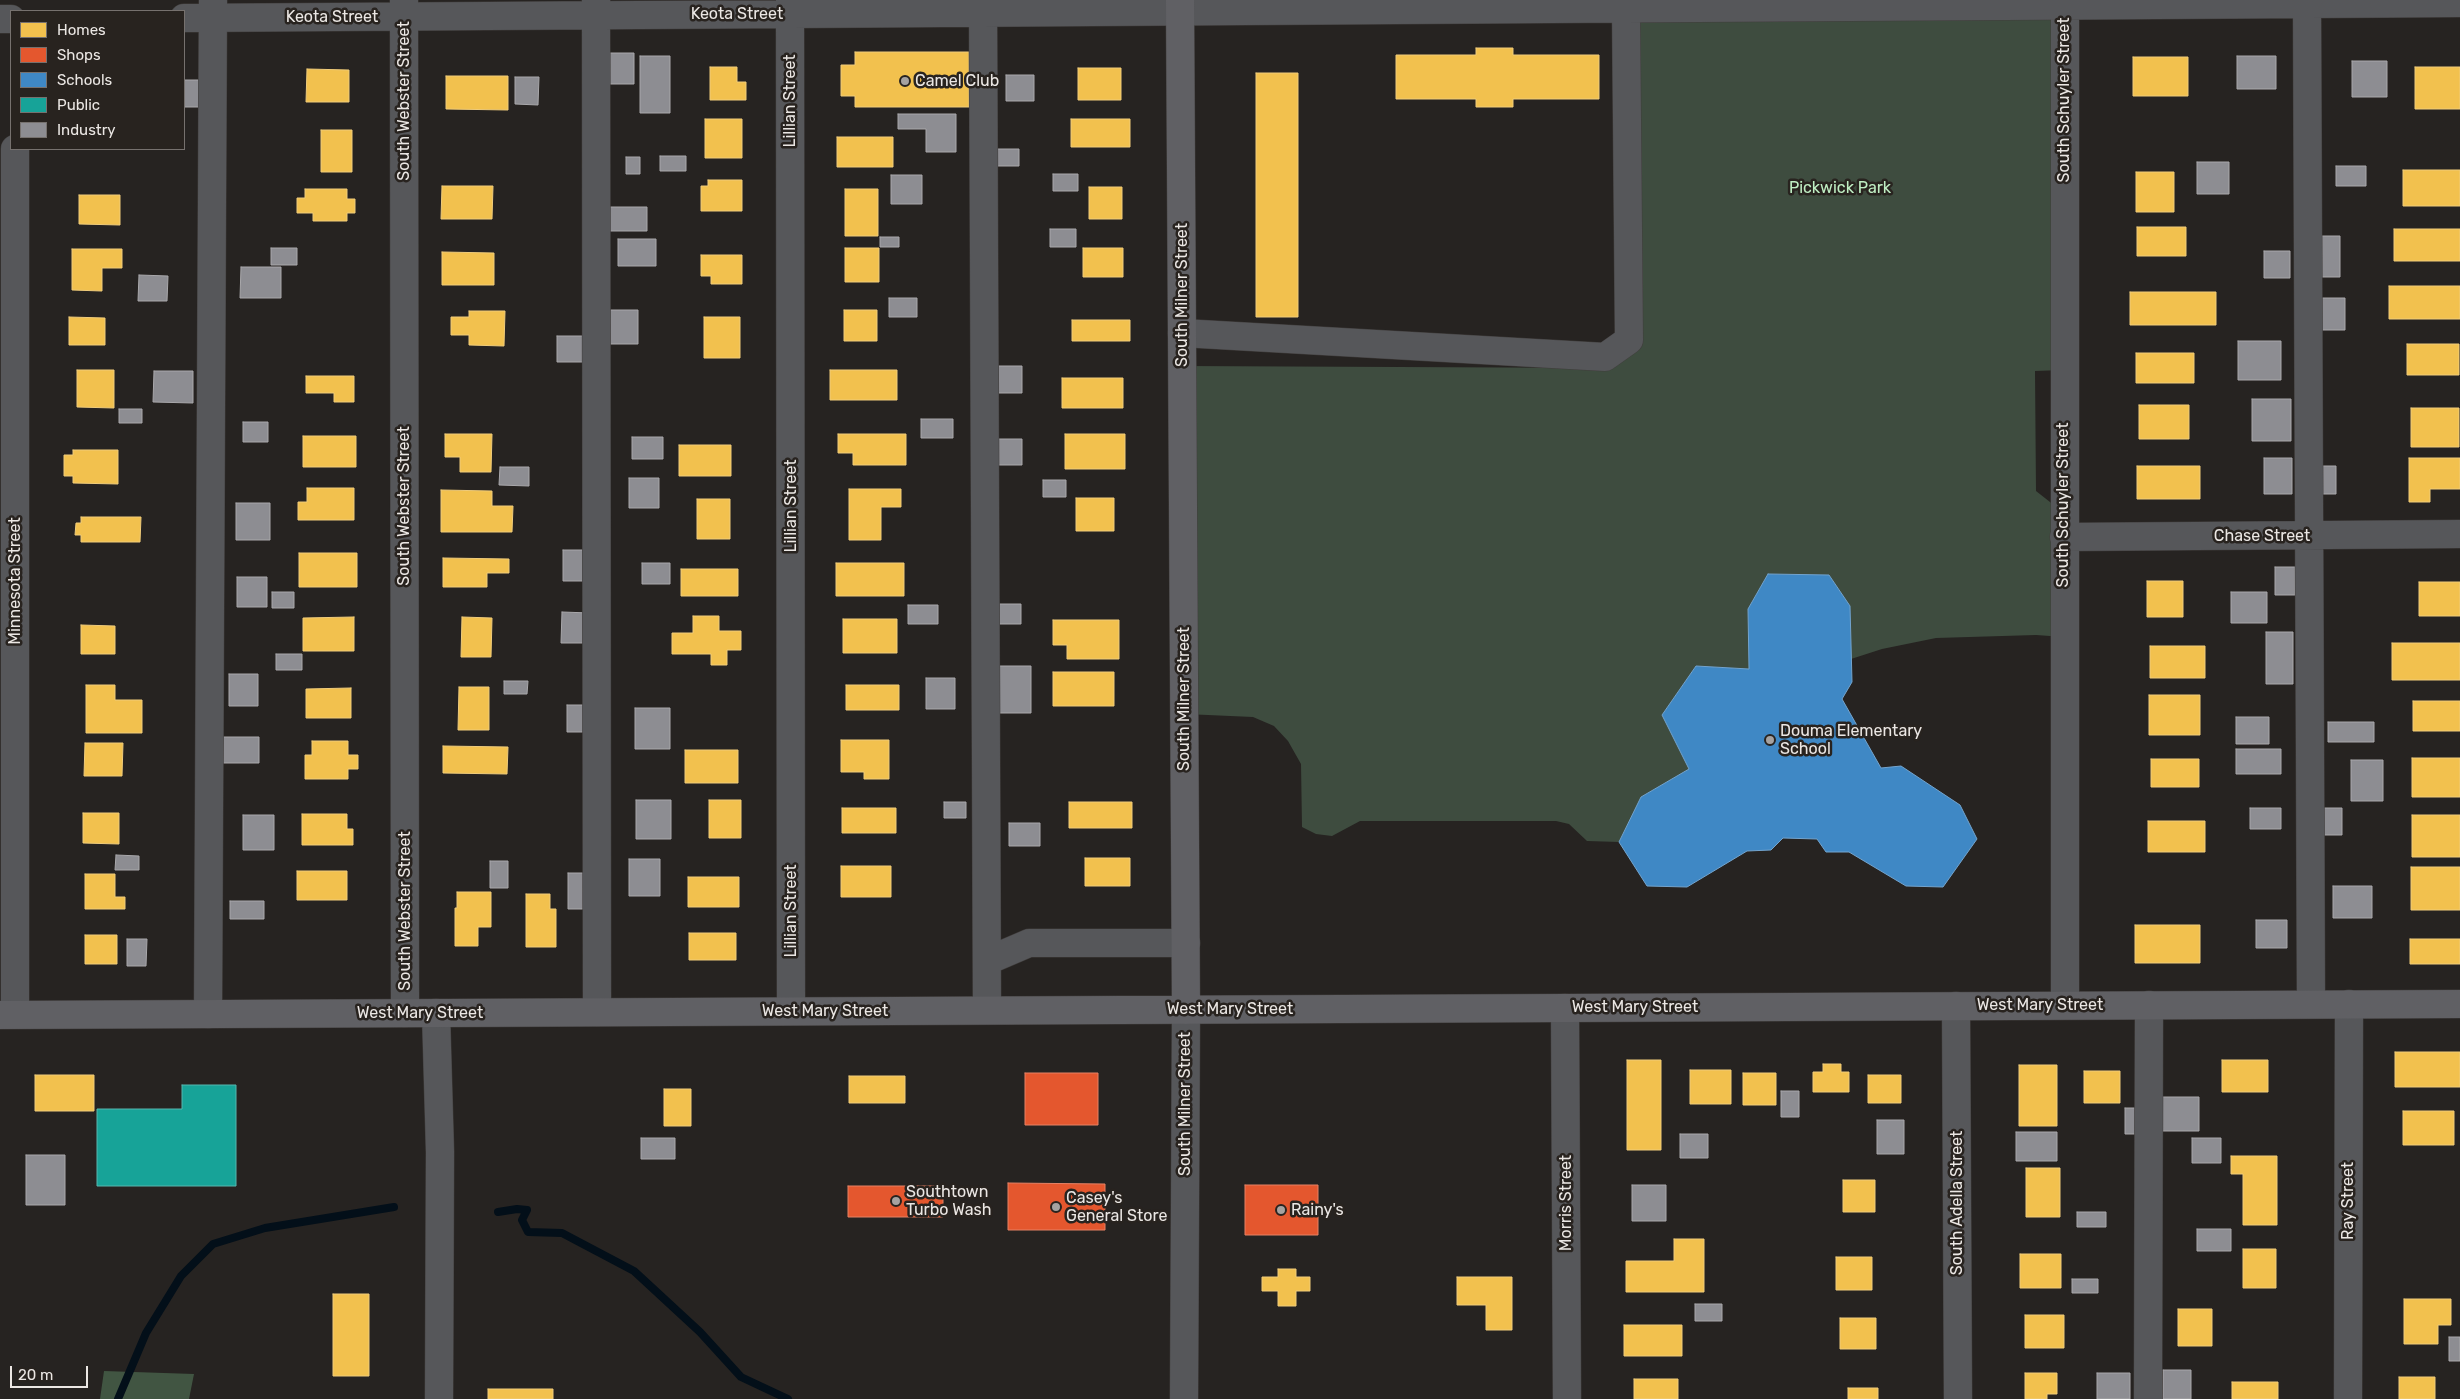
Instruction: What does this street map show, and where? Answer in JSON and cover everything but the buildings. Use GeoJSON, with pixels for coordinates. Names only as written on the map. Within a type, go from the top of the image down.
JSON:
{"type":"FeatureCollection","features":[{"type":"Feature","properties":{"kind":"main road","name":"South Milner Street"},"geometry":{"type":"LineString","coordinates":[[1180,6],[1186,1010]]}},
{"type":"Feature","properties":{"kind":"main road","name":"West Mary Street"},"geometry":{"type":"LineString","coordinates":[[8,1014],[2460,1004]]}},
{"type":"Feature","properties":{"kind":"street","name":"Keota Street"},"geometry":{"type":"LineString","coordinates":[[185,18],[213,9],[983,6],[1626,8],[1864,4],[2064,6],[2460,3]]}},
{"type":"Feature","properties":{"kind":"street"},"geometry":{"type":"LineString","coordinates":[[2306,4],[2311,1004]]}},
{"type":"Feature","properties":{"kind":"street"},"geometry":{"type":"LineString","coordinates":[[983,6],[987,1010]]}},
{"type":"Feature","properties":{"kind":"street","name":"South Schuyler Street"},"geometry":{"type":"LineString","coordinates":[[2064,6],[2065,1005]]}},
{"type":"Feature","properties":{"kind":"street","name":"Lillian Street"},"geometry":{"type":"LineString","coordinates":[[790,7],[791,1011]]}},
{"type":"Feature","properties":{"kind":"street","name":"South Webster Street"},"geometry":{"type":"LineString","coordinates":[[404,8],[405,1013]]}},
{"type":"Feature","properties":{"kind":"street"},"geometry":{"type":"LineString","coordinates":[[596,8],[597,1012]]}},
{"type":"Feature","properties":{"kind":"street"},"geometry":{"type":"LineString","coordinates":[[1182,333],[1605,357],[1613,352],[1629,340],[1626,8]]}},
{"type":"Feature","properties":{"kind":"street"},"geometry":{"type":"LineString","coordinates":[[208,1014],[213,9]]}},
{"type":"Feature","properties":{"kind":"street","name":"Minnesota Street"},"geometry":{"type":"LineString","coordinates":[[8,1014],[15,150]]}},
{"type":"Feature","properties":{"kind":"street","name":"Chase Street"},"geometry":{"type":"LineString","coordinates":[[2064,537],[2460,534]]}},
{"type":"Feature","properties":{"kind":"street"},"geometry":{"type":"LineString","coordinates":[[987,961],[1029,943],[1186,942]]}},
{"type":"Feature","properties":{"kind":"street","name":"Ray Street"},"geometry":{"type":"LineString","coordinates":[[2348,1399],[2349,1004]]}},
{"type":"Feature","properties":{"kind":"street"},"geometry":{"type":"LineString","coordinates":[[2148,1399],[2149,1005]]}},
{"type":"Feature","properties":{"kind":"street","name":"South Adella Street"},"geometry":{"type":"LineString","coordinates":[[1956,1006],[1958,1399]]}},
{"type":"Feature","properties":{"kind":"street","name":"Morris Street"},"geometry":{"type":"LineString","coordinates":[[1565,1008],[1567,1399]]}},
{"type":"Feature","properties":{"kind":"street","name":"South Milner Street"},"geometry":{"type":"LineString","coordinates":[[1184,1399],[1186,1010]]}},
{"type":"Feature","properties":{"kind":"street"},"geometry":{"type":"LineString","coordinates":[[436,1013],[440,1152],[438,1399]]}},
{"type":"Feature","properties":{"kind":"green space","name":"Pickwick Park"},"geometry":{"type":"Polygon","coordinates":[[[2065,6],[2063,370],[2035,371],[2036,491],[2064,513],[2064,637],[2036,635],[1936,638],[1882,649],[1851,659],[1850,606],[1829,575],[1768,574],[1748,609],[1749,669],[1696,666],[1662,715],[1689,769],[1641,797],[1619,842],[1587,841],[1569,824],[1556,821],[1360,821],[1332,836],[1316,834],[1302,827],[1301,764],[1288,741],[1274,726],[1253,717],[1185,714],[1182,366],[1615,368],[1616,8],[2065,6]]]}},
{"type":"Feature","properties":{"kind":"green space"},"geometry":{"type":"Polygon","coordinates":[[[104,1371],[194,1374],[189,1399],[100,1399],[104,1371]]]}},
{"type":"Feature","properties":{"kind":"waterway"},"geometry":{"type":"LineString","coordinates":[[118,1399],[146,1333],[181,1276],[213,1244],[265,1228],[394,1207]]}},
{"type":"Feature","properties":{"kind":"waterway"},"geometry":{"type":"LineString","coordinates":[[498,1212],[517,1209],[527,1210],[522,1220],[528,1232],[562,1233],[634,1271],[700,1332],[741,1377],[788,1399]]}},
{"type":"Feature","properties":{"kind":"place","name":"Camel Club"},"geometry":{"type":"Point","coordinates":[905,81]}},
{"type":"Feature","properties":{"kind":"place","name":"Douma Elementary School"},"geometry":{"type":"Point","coordinates":[1770,740]}},
{"type":"Feature","properties":{"kind":"place","name":"Southtown Turbo Wash"},"geometry":{"type":"Point","coordinates":[896,1201]}},
{"type":"Feature","properties":{"kind":"place","name":"Casey's General Store"},"geometry":{"type":"Point","coordinates":[1056,1207]}},
{"type":"Feature","properties":{"kind":"place","name":"Rainy's"},"geometry":{"type":"Point","coordinates":[1281,1210]}}]}
